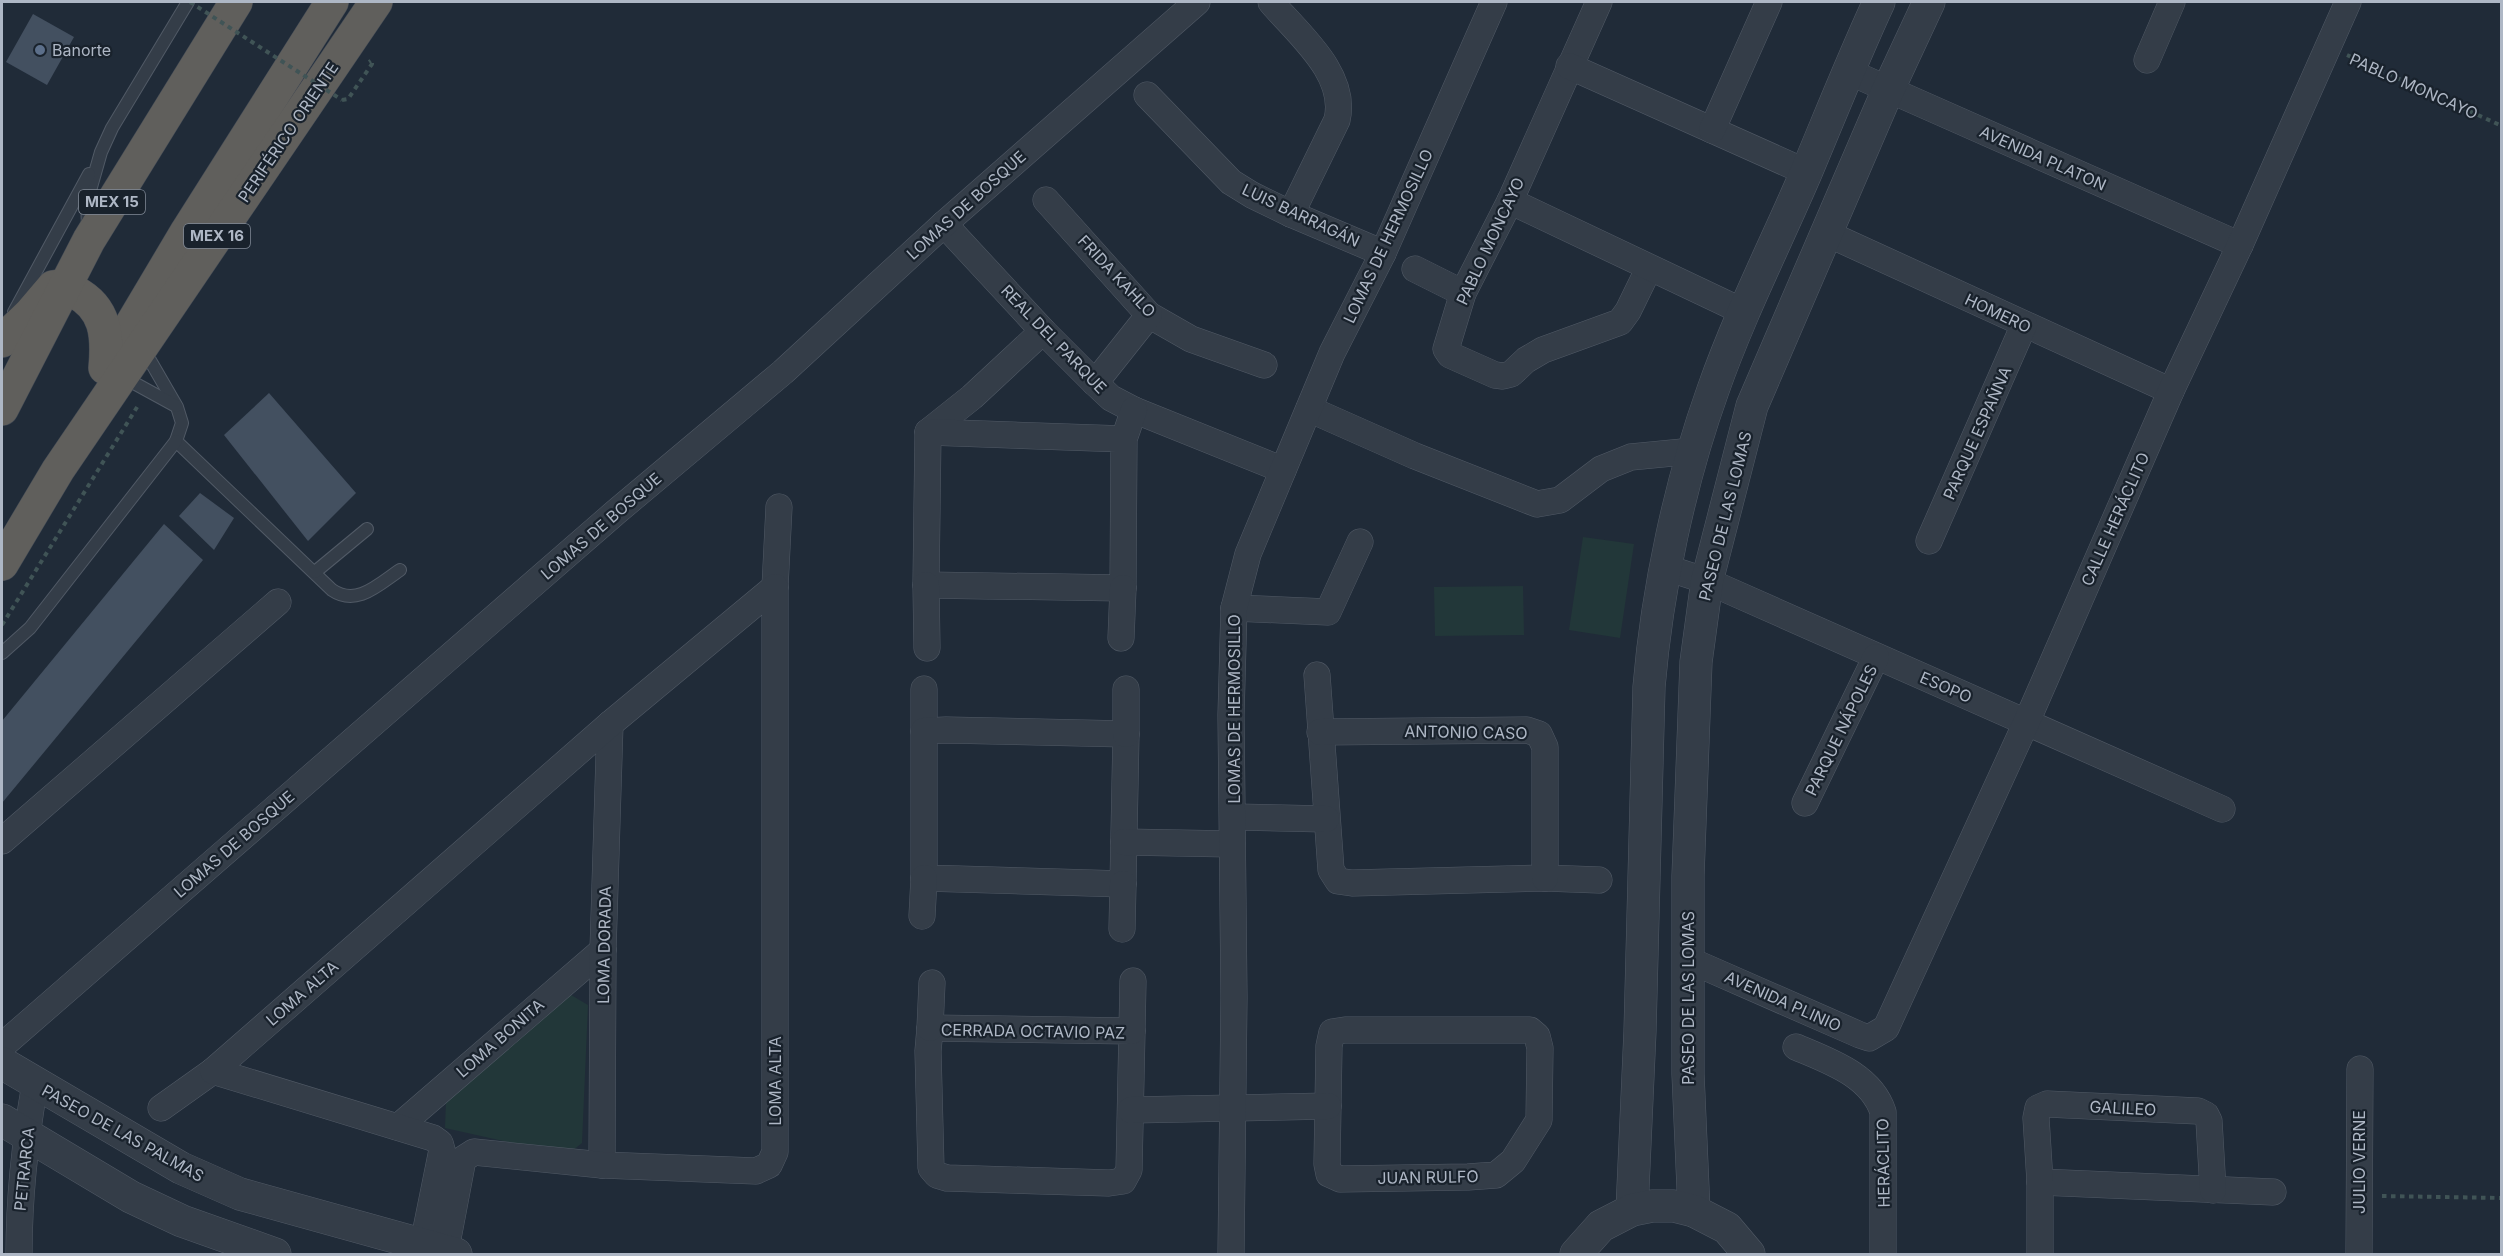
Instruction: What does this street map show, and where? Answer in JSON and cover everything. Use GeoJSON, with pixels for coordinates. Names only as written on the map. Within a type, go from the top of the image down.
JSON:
{"type":"FeatureCollection","features":[{"type":"Feature","properties":{"kind":"highway","name":"MEX 15"},"geometry":{"type":"LineString","coordinates":[[2,409],[63,285],[88,240],[236,2]]}},
{"type":"Feature","properties":{"kind":"highway"},"geometry":{"type":"LineString","coordinates":[[125,378],[193,220],[332,2]]}},
{"type":"Feature","properties":{"kind":"highway","name":"PERIFÉRICO ORIENTE"},"geometry":{"type":"LineString","coordinates":[[2,564],[58,470],[125,378],[141,346],[376,2]]}},
{"type":"Feature","properties":{"kind":"highway"},"geometry":{"type":"LineString","coordinates":[[2,339],[30,314],[53,287],[63,285],[89,299],[101,318],[107,345],[125,378]]}},
{"type":"Feature","properties":{"kind":"street","name":"LOMAS DE BOSQUE"},"geometry":{"type":"LineString","coordinates":[[2,1046],[616,512],[783,372],[944,224],[1197,2]]}},
{"type":"Feature","properties":{"kind":"street"},"geometry":{"type":"LineString","coordinates":[[1271,2],[1317,55],[1332,77],[1340,106],[1336,120],[1291,214]]}},
{"type":"Feature","properties":{"kind":"street","name":"PABLO MONCAYO"},"geometry":{"type":"LineString","coordinates":[[1599,2],[1510,201],[1463,293],[1446,349],[1450,355],[1495,375],[1511,374],[1526,360],[1543,350],[1620,322],[1628,311],[1649,268]]}},
{"type":"Feature","properties":{"kind":"street"},"geometry":{"type":"LineString","coordinates":[[1712,130],[1769,2]]}},
{"type":"Feature","properties":{"kind":"street"},"geometry":{"type":"LineString","coordinates":[[1632,1210],[1649,687],[1653,640],[1667,568],[1693,451],[1713,389],[1847,71],[1879,2]]}},
{"type":"Feature","properties":{"kind":"street","name":"PASEO DE LAS LOMAS"},"geometry":{"type":"LineString","coordinates":[[1694,1211],[1688,1074],[1688,918],[1696,662],[1707,581],[1752,406],[1888,90],[1929,2]]}},
{"type":"Feature","properties":{"kind":"street"},"geometry":{"type":"LineString","coordinates":[[2146,60],[2172,2]]}},
{"type":"Feature","properties":{"kind":"street","name":"CALLE HERÁCLITO"},"geometry":{"type":"LineString","coordinates":[[1878,1034],[1886,1028],[2027,721],[2171,391],[2240,244],[2348,2]]}},
{"type":"Feature","properties":{"kind":"street","name":"LOMAS DE HERMOSILLO"},"geometry":{"type":"LineString","coordinates":[[1231,1254],[1233,817],[1231,715],[1234,608],[1248,554],[1283,470],[1332,353],[1383,253],[1485,7]]}},
{"type":"Feature","properties":{"kind":"street"},"geometry":{"type":"LineString","coordinates":[[1569,66],[1806,172]]}},
{"type":"Feature","properties":{"kind":"street","name":"AVENIDA PLATON"},"geometry":{"type":"LineString","coordinates":[[1847,71],[2240,244]]}},
{"type":"Feature","properties":{"kind":"street","name":"LUIS BARRAGÁN"},"geometry":{"type":"LineString","coordinates":[[1147,95],[1231,182],[1291,214],[1383,253]]}},
{"type":"Feature","properties":{"kind":"street","name":"FRIDA KAHLO"},"geometry":{"type":"LineString","coordinates":[[1046,200],[1149,315],[1191,339],[1264,365]]}},
{"type":"Feature","properties":{"kind":"street"},"geometry":{"type":"LineString","coordinates":[[1510,201],[1744,312]]}},
{"type":"Feature","properties":{"kind":"street","name":"REAL DEL PARQUE"},"geometry":{"type":"LineString","coordinates":[[944,224],[1043,331],[1111,398],[1134,410],[1283,470]]}},
{"type":"Feature","properties":{"kind":"street","name":"HOMERO"},"geometry":{"type":"LineString","coordinates":[[1826,233],[2171,391]]}},
{"type":"Feature","properties":{"kind":"street"},"geometry":{"type":"LineString","coordinates":[[1415,269],[1463,293]]}},
{"type":"Feature","properties":{"kind":"street"},"geometry":{"type":"LineString","coordinates":[[1095,383],[1149,315]]}},
{"type":"Feature","properties":{"kind":"street","name":"PARQUE ESPAÑNA"},"geometry":{"type":"LineString","coordinates":[[1929,542],[2024,325]]}},
{"type":"Feature","properties":{"kind":"street"},"geometry":{"type":"LineString","coordinates":[[928,432],[972,397],[1043,331]]}},
{"type":"Feature","properties":{"kind":"street"},"geometry":{"type":"LineString","coordinates":[[1309,409],[1415,456],[1536,504],[1560,500],[1601,469],[1630,457],[1693,451]]}},
{"type":"Feature","properties":{"kind":"street"},"geometry":{"type":"LineString","coordinates":[[1120,638],[1123,588],[1124,439],[1134,410]]}},
{"type":"Feature","properties":{"kind":"street"},"geometry":{"type":"LineString","coordinates":[[928,432],[1124,439]]}},
{"type":"Feature","properties":{"kind":"street"},"geometry":{"type":"LineString","coordinates":[[927,648],[928,432]]}},
{"type":"Feature","properties":{"kind":"street","name":"LOMA ALTA"},"geometry":{"type":"LineString","coordinates":[[438,1252],[463,1159],[467,1154],[474,1152],[602,1165],[756,1171],[769,1165],[775,1152],[775,587],[779,507]]}},
{"type":"Feature","properties":{"kind":"street"},"geometry":{"type":"LineString","coordinates":[[1234,608],[1328,612],[1360,542]]}},
{"type":"Feature","properties":{"kind":"street","name":"ESOPO"},"geometry":{"type":"LineString","coordinates":[[1667,568],[1707,581],[2223,809]]}},
{"type":"Feature","properties":{"kind":"street"},"geometry":{"type":"LineString","coordinates":[[926,585],[1123,588]]}},
{"type":"Feature","properties":{"kind":"street","name":"LOMA ALTA"},"geometry":{"type":"LineString","coordinates":[[161,1108],[213,1071],[610,724],[775,587]]}},
{"type":"Feature","properties":{"kind":"street"},"geometry":{"type":"LineString","coordinates":[[2,841],[278,602]]}},
{"type":"Feature","properties":{"kind":"street","name":"PARQUE NÁPOLES"},"geometry":{"type":"LineString","coordinates":[[1805,803],[1876,657]]}},
{"type":"Feature","properties":{"kind":"street"},"geometry":{"type":"LineString","coordinates":[[1317,675],[1331,870],[1338,881],[1352,883],[1545,878],[1599,880]]}},
{"type":"Feature","properties":{"kind":"street"},"geometry":{"type":"LineString","coordinates":[[922,916],[924,689]]}},
{"type":"Feature","properties":{"kind":"street"},"geometry":{"type":"LineString","coordinates":[[1122,929],[1126,689]]}},
{"type":"Feature","properties":{"kind":"street","name":"LOMA DORADA"},"geometry":{"type":"LineString","coordinates":[[602,1165],[603,950],[610,724]]}},
{"type":"Feature","properties":{"kind":"street","name":"ANTONIO CASO"},"geometry":{"type":"LineString","coordinates":[[1320,732],[1527,730],[1539,734],[1545,747],[1545,878]]}},
{"type":"Feature","properties":{"kind":"street"},"geometry":{"type":"LineString","coordinates":[[924,731],[1064,731],[1126,734]]}},
{"type":"Feature","properties":{"kind":"street"},"geometry":{"type":"LineString","coordinates":[[1233,817],[1326,819]]}},
{"type":"Feature","properties":{"kind":"street"},"geometry":{"type":"LineString","coordinates":[[1124,842],[1232,844]]}},
{"type":"Feature","properties":{"kind":"street"},"geometry":{"type":"LineString","coordinates":[[924,878],[1123,884]]}},
{"type":"Feature","properties":{"kind":"street"},"geometry":{"type":"LineString","coordinates":[[1642,919],[1688,918]]}},
{"type":"Feature","properties":{"kind":"street","name":"LOMA BONITA"},"geometry":{"type":"LineString","coordinates":[[398,1127],[603,950]]}},
{"type":"Feature","properties":{"kind":"street","name":"AVENIDA PLINIO"},"geometry":{"type":"LineString","coordinates":[[1689,960],[1860,1035],[1869,1038],[1878,1034]]}},
{"type":"Feature","properties":{"kind":"street"},"geometry":{"type":"LineString","coordinates":[[1132,1031],[1133,981]]}},
{"type":"Feature","properties":{"kind":"street","name":"CERRADA OCTAVIO PAZ"},"geometry":{"type":"LineString","coordinates":[[930,1029],[1132,1031],[1129,1170],[1123,1180],[1109,1183],[1028,1181],[947,1178],[937,1175],[931,1168],[928,1051],[932,983]]}},
{"type":"Feature","properties":{"kind":"street","name":"JUAN RULFO"},"geometry":{"type":"LineString","coordinates":[[1346,1030],[1530,1030],[1537,1036],[1539,1120],[1513,1161],[1496,1175],[1468,1178],[1340,1179],[1329,1174],[1327,1164],[1328,1106],[1329,1046],[1332,1032],[1346,1030]]}},
{"type":"Feature","properties":{"kind":"street","name":"HERÁCLITO"},"geometry":{"type":"LineString","coordinates":[[1796,1047],[1838,1065],[1867,1085],[1878,1097],[1883,1112],[1883,1254]]}},
{"type":"Feature","properties":{"kind":"street","name":"PASEO DE LAS PALMAS"},"geometry":{"type":"LineString","coordinates":[[2,1064],[181,1168],[240,1194],[438,1252]]}},
{"type":"Feature","properties":{"kind":"street","name":"JULIO VERNE"},"geometry":{"type":"LineString","coordinates":[[2359,1254],[2360,1069]]}},
{"type":"Feature","properties":{"kind":"street"},"geometry":{"type":"LineString","coordinates":[[213,1071],[433,1138],[440,1143],[442,1150],[438,1252]]}},
{"type":"Feature","properties":{"kind":"street","name":"PETRARCA"},"geometry":{"type":"LineString","coordinates":[[19,1254],[19,1207],[14,1128],[35,1084]]}},
{"type":"Feature","properties":{"kind":"street","name":"GALILEO"},"geometry":{"type":"LineString","coordinates":[[2040,1254],[2040,1182],[2036,1118],[2038,1108],[2047,1104],[2198,1112],[2206,1115],[2209,1121],[2214,1190]]}},
{"type":"Feature","properties":{"kind":"street"},"geometry":{"type":"LineString","coordinates":[[1131,1110],[1328,1106]]}},
{"type":"Feature","properties":{"kind":"street"},"geometry":{"type":"LineString","coordinates":[[14,1128],[132,1197],[192,1224],[275,1254]]}},
{"type":"Feature","properties":{"kind":"street"},"geometry":{"type":"LineString","coordinates":[[2040,1182],[2273,1192]]}},
{"type":"Feature","properties":{"kind":"street"},"geometry":{"type":"LineString","coordinates":[[1576,1254],[1601,1226],[1632,1210],[1663,1206],[1694,1211],[1727,1228],[1749,1254]]}},
{"type":"Feature","properties":{"kind":"lane"},"geometry":{"type":"LineString","coordinates":[[2,339],[112,128],[189,2]]}},
{"type":"Feature","properties":{"kind":"lane"},"geometry":{"type":"LineString","coordinates":[[88,240],[87,201],[100,152]]}},
{"type":"Feature","properties":{"kind":"lane"},"geometry":{"type":"LineString","coordinates":[[2,653],[30,628],[176,441],[182,423],[177,406],[141,346]]}},
{"type":"Feature","properties":{"kind":"lane"},"geometry":{"type":"LineString","coordinates":[[125,378],[177,406]]}},
{"type":"Feature","properties":{"kind":"lane"},"geometry":{"type":"LineString","coordinates":[[176,441],[338,595],[356,597],[365,594],[400,570]]}},
{"type":"Feature","properties":{"kind":"lane"},"geometry":{"type":"LineString","coordinates":[[315,572],[368,529]]}},
{"type":"Feature","properties":{"kind":"path"},"geometry":{"type":"LineString","coordinates":[[189,2],[342,100]]}},
{"type":"Feature","properties":{"kind":"path","name":"PABLO MONCAYO"},"geometry":{"type":"LineString","coordinates":[[2327,46],[2502,126]]}},
{"type":"Feature","properties":{"kind":"path"},"geometry":{"type":"LineString","coordinates":[[333,102],[340,92]]}},
{"type":"Feature","properties":{"kind":"path"},"geometry":{"type":"LineString","coordinates":[[2,625],[125,378]]}},
{"type":"Feature","properties":{"kind":"path"},"geometry":{"type":"LineString","coordinates":[[2358,1196],[2502,1198]]}},
{"type":"Feature","properties":{"kind":"green space"},"geometry":{"type":"Polygon","coordinates":[[[1583,537],[1634,544],[1620,638],[1569,630],[1583,537]]]}},
{"type":"Feature","properties":{"kind":"green space"},"geometry":{"type":"Polygon","coordinates":[[[1523,586],[1524,635],[1435,636],[1434,587],[1523,586]]]}},
{"type":"Feature","properties":{"kind":"green space"},"geometry":{"type":"Polygon","coordinates":[[[566,992],[588,1005],[582,1143],[567,1155],[445,1128],[446,1101],[566,992]]]}},
{"type":"Feature","properties":{"kind":"building","name":"Banorte"},"geometry":{"type":"Polygon","coordinates":[[[33,14],[74,37],[47,85],[6,62],[33,14]]]}},
{"type":"Feature","properties":{"kind":"building"},"geometry":{"type":"Polygon","coordinates":[[[269,393],[356,493],[308,541],[224,435],[269,393]]]}},
{"type":"Feature","properties":{"kind":"building"},"geometry":{"type":"Polygon","coordinates":[[[200,493],[234,518],[214,550],[179,516],[200,493]]]}},
{"type":"Feature","properties":{"kind":"building"},"geometry":{"type":"Polygon","coordinates":[[[164,524],[203,560],[2,803],[2,721],[164,524]]]}},
{"type":"Feature","properties":{"kind":"place","name":"Banorte"},"geometry":{"type":"Point","coordinates":[40,50]}}]}
